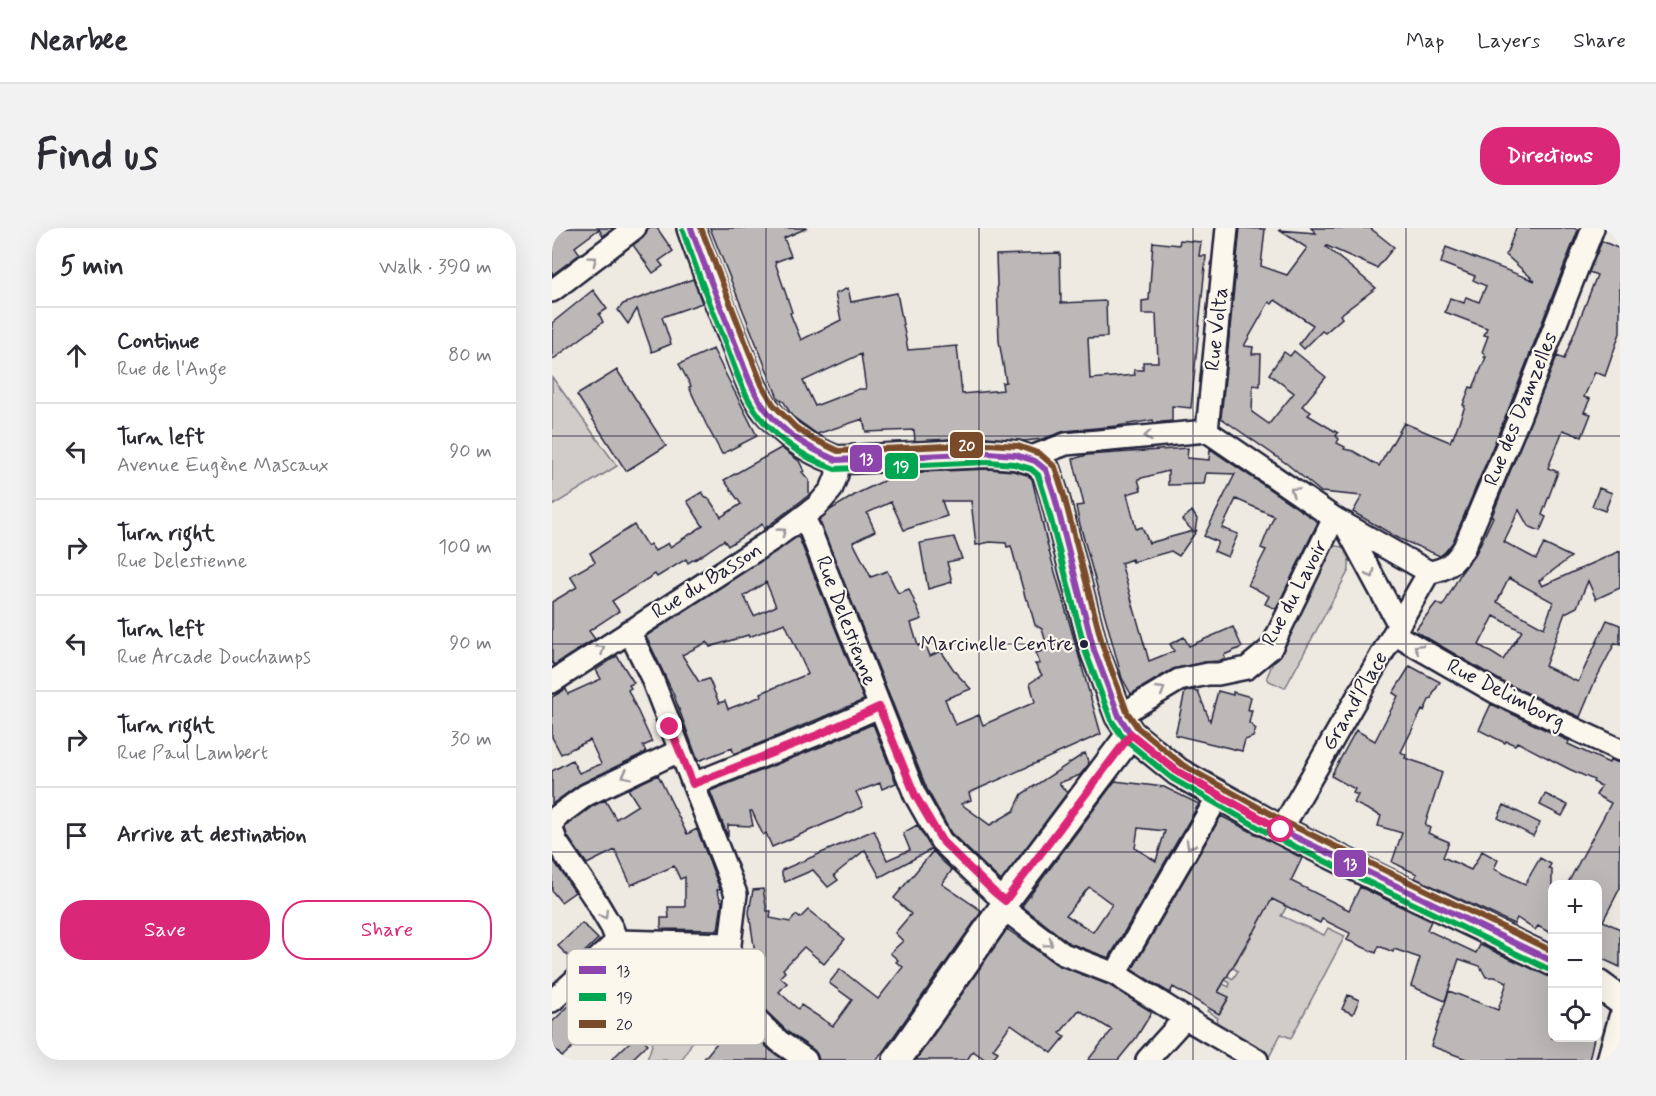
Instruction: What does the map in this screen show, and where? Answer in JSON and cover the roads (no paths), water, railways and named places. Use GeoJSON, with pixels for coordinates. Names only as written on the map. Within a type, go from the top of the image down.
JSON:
{"type":"FeatureCollection","features":[{"type":"Feature","properties":{"kind":"main road"},"geometry":{"type":"LineString","coordinates":[[691,228],[749,378],[764,408],[794,439],[836,460],[988,453],[1035,461],[1046,470],[1052,484],[1094,650],[1125,725],[1178,772],[1281,830],[1548,959]]}},
{"type":"Feature","properties":{"kind":"main road"},"geometry":{"type":"LineString","coordinates":[[897,1060],[1125,725]]}},
{"type":"Feature","properties":{"kind":"main road"},"geometry":{"type":"LineString","coordinates":[[1602,987],[1620,1000]]}},
{"type":"Feature","properties":{"kind":"street"},"geometry":{"type":"LineString","coordinates":[[552,291],[635,228]]}},
{"type":"Feature","properties":{"kind":"street","name":"Rue Volta"},"geometry":{"type":"LineString","coordinates":[[1207,431],[1227,228]]}},
{"type":"Feature","properties":{"kind":"street","name":"Rue des Damzelles"},"geometry":{"type":"LineString","coordinates":[[1429,572],[1447,568],[1464,548],[1519,418],[1593,228]]}},
{"type":"Feature","properties":{"kind":"street"},"geometry":{"type":"LineString","coordinates":[[1026,459],[1066,444],[1207,431],[1339,520],[1429,572]]}},
{"type":"Feature","properties":{"kind":"street","name":"Rue du Basson"},"geometry":{"type":"LineString","coordinates":[[552,682],[737,563],[803,517],[831,490],[837,475],[836,460]]}},
{"type":"Feature","properties":{"kind":"street","name":"Rue Delestienne"},"geometry":{"type":"LineString","coordinates":[[803,517],[915,795],[942,841],[1004,904],[1063,954],[1115,974],[1257,1060]]}},
{"type":"Feature","properties":{"kind":"street"},"geometry":{"type":"LineString","coordinates":[[1339,520],[1396,630]]}},
{"type":"Feature","properties":{"kind":"street","name":"Rue du Lavoir"},"geometry":{"type":"LineString","coordinates":[[1125,725],[1179,680],[1247,668],[1271,648],[1339,520]]}},
{"type":"Feature","properties":{"kind":"street","name":"Grand'Place"},"geometry":{"type":"LineString","coordinates":[[1281,830],[1429,572]]}},
{"type":"Feature","properties":{"kind":"street","name":"Rue Delimborg"},"geometry":{"type":"LineString","coordinates":[[1396,630],[1495,692],[1620,750]]}},
{"type":"Feature","properties":{"kind":"street"},"geometry":{"type":"LineString","coordinates":[[629,631],[651,676],[736,894],[729,949]]}},
{"type":"Feature","properties":{"kind":"street"},"geometry":{"type":"LineString","coordinates":[[693,784],[820,734],[879,707]]}},
{"type":"Feature","properties":{"kind":"street"},"geometry":{"type":"LineString","coordinates":[[616,941],[612,928],[557,843],[552,830],[555,818],[586,795],[679,751]]}},
{"type":"Feature","properties":{"kind":"street"},"geometry":{"type":"LineString","coordinates":[[1115,974],[1219,795]]}},
{"type":"Feature","properties":{"kind":"street"},"geometry":{"type":"LineString","coordinates":[[607,949],[616,941],[730,944]]}},
{"type":"Feature","properties":{"kind":"street"},"geometry":{"type":"LineString","coordinates":[[552,1001],[567,987]]}},
{"type":"Feature","properties":{"kind":"street"},"geometry":{"type":"LineString","coordinates":[[1608,1060],[1620,1017]]}},
{"type":"Feature","properties":{"kind":"street"},"geometry":{"type":"LineString","coordinates":[[1148,1060],[1185,1018]]}},
{"type":"Feature","properties":{"kind":"street"},"geometry":{"type":"LineString","coordinates":[[765,1028],[806,1060]]}},
{"type":"Feature","properties":{"kind":"place","name":"Marcinelle Centre"},"geometry":{"type":"Point","coordinates":[1084,644]}}]}
